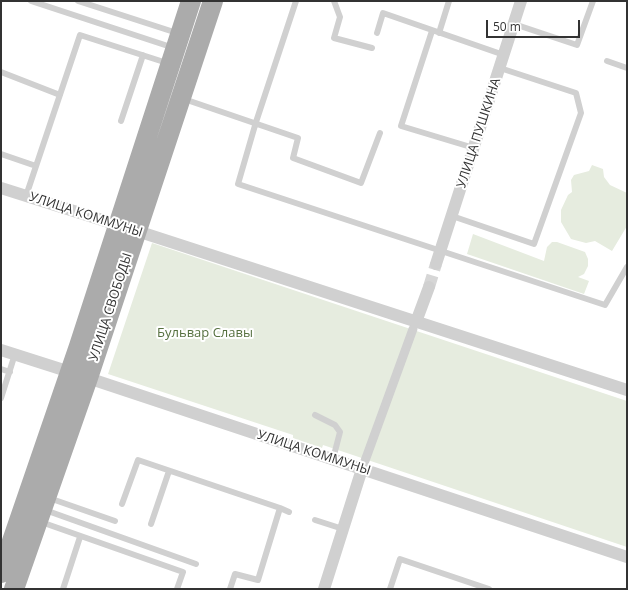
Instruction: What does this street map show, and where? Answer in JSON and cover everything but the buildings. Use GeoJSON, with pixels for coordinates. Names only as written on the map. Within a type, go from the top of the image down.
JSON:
{"type":"FeatureCollection","features":[{"type":"Feature","properties":{"kind":"main road","name":"УЛИЦА СВОБОДЫ"},"geometry":{"type":"LineString","coordinates":[[14,589],[42,509],[79,375],[127,228],[175,49],[191,1]]}},
{"type":"Feature","properties":{"kind":"main road","name":"УЛИЦА СВОБОДЫ"},"geometry":{"type":"LineString","coordinates":[[127,228],[181,98],[213,1]]}},
{"type":"Feature","properties":{"kind":"main road","name":"УЛИЦА СВОБОДЫ"},"geometry":{"type":"LineString","coordinates":[[2,564],[79,375]]}},
{"type":"Feature","properties":{"kind":"street","name":"УЛИЦА ПУШКИНА"},"geometry":{"type":"LineString","coordinates":[[436,264],[521,1]]}},
{"type":"Feature","properties":{"kind":"street","name":"УЛИЦА КОММУНЫ"},"geometry":{"type":"LineString","coordinates":[[2,191],[26,196],[127,228],[414,325],[627,390]]}},
{"type":"Feature","properties":{"kind":"street"},"geometry":{"type":"LineString","coordinates":[[324,589],[362,468],[429,286]]}},
{"type":"Feature","properties":{"kind":"street","name":"УЛИЦА КОММУНЫ"},"geometry":{"type":"LineString","coordinates":[[1,350],[362,468],[627,557]]}},
{"type":"Feature","properties":{"kind":"lane"},"geometry":{"type":"LineString","coordinates":[[31,1],[175,49]]}},
{"type":"Feature","properties":{"kind":"lane"},"geometry":{"type":"LineString","coordinates":[[78,1],[175,49]]}},
{"type":"Feature","properties":{"kind":"lane"},"geometry":{"type":"LineString","coordinates":[[296,1],[256,122],[238,184],[605,305],[627,267]]}},
{"type":"Feature","properties":{"kind":"lane"},"geometry":{"type":"LineString","coordinates":[[334,1],[340,17],[334,38],[372,48]]}},
{"type":"Feature","properties":{"kind":"lane"},"geometry":{"type":"LineString","coordinates":[[439,33],[449,1]]}},
{"type":"Feature","properties":{"kind":"lane"},"geometry":{"type":"LineString","coordinates":[[514,24],[577,45],[593,1]]}},
{"type":"Feature","properties":{"kind":"lane"},"geometry":{"type":"LineString","coordinates":[[377,32],[383,13],[504,55]]}},
{"type":"Feature","properties":{"kind":"lane"},"geometry":{"type":"LineString","coordinates":[[432,31],[401,126],[474,148]]}},
{"type":"Feature","properties":{"kind":"lane"},"geometry":{"type":"LineString","coordinates":[[26,196],[80,35],[143,55],[175,49]]}},
{"type":"Feature","properties":{"kind":"lane"},"geometry":{"type":"LineString","coordinates":[[121,121],[143,55]]}},
{"type":"Feature","properties":{"kind":"lane"},"geometry":{"type":"LineString","coordinates":[[607,61],[627,68]]}},
{"type":"Feature","properties":{"kind":"lane"},"geometry":{"type":"LineString","coordinates":[[452,216],[534,244],[582,113],[576,93],[500,68]]}},
{"type":"Feature","properties":{"kind":"lane"},"geometry":{"type":"LineString","coordinates":[[1,72],[60,95]]}},
{"type":"Feature","properties":{"kind":"lane"},"geometry":{"type":"LineString","coordinates":[[181,98],[256,122],[298,138],[293,158],[361,183],[380,133]]}},
{"type":"Feature","properties":{"kind":"lane"},"geometry":{"type":"LineString","coordinates":[[1,154],[36,166]]}},
{"type":"Feature","properties":{"kind":"lane"},"geometry":{"type":"LineString","coordinates":[[1,398],[15,354]]}},
{"type":"Feature","properties":{"kind":"lane"},"geometry":{"type":"LineString","coordinates":[[1,369],[10,372]]}},
{"type":"Feature","properties":{"kind":"lane"},"geometry":{"type":"LineString","coordinates":[[315,415],[335,424],[340,432],[333,459]]}},
{"type":"Feature","properties":{"kind":"lane"},"geometry":{"type":"LineString","coordinates":[[122,504],[138,460],[289,512]]}},
{"type":"Feature","properties":{"kind":"lane"},"geometry":{"type":"LineString","coordinates":[[151,524],[169,471]]}},
{"type":"Feature","properties":{"kind":"lane"},"geometry":{"type":"LineString","coordinates":[[230,589],[235,574],[258,580],[280,508]]}},
{"type":"Feature","properties":{"kind":"lane"},"geometry":{"type":"LineString","coordinates":[[42,509],[115,521]]}},
{"type":"Feature","properties":{"kind":"lane"},"geometry":{"type":"LineString","coordinates":[[42,509],[80,537],[183,572],[177,589]]}},
{"type":"Feature","properties":{"kind":"lane"},"geometry":{"type":"LineString","coordinates":[[42,509],[196,564]]}},
{"type":"Feature","properties":{"kind":"lane"},"geometry":{"type":"LineString","coordinates":[[315,520],[343,529]]}},
{"type":"Feature","properties":{"kind":"lane"},"geometry":{"type":"LineString","coordinates":[[63,589],[80,537]]}},
{"type":"Feature","properties":{"kind":"lane"},"geometry":{"type":"LineString","coordinates":[[390,589],[400,559],[489,589]]}},
{"type":"Feature","properties":{"kind":"green space"},"geometry":{"type":"Polygon","coordinates":[[[592,165],[603,169],[604,177],[610,185],[627,193],[627,226],[612,251],[595,241],[586,243],[571,239],[561,222],[561,210],[568,195],[572,192],[571,180],[574,175],[589,171],[592,165]]]}},
{"type":"Feature","properties":{"kind":"green space"},"geometry":{"type":"Polygon","coordinates":[[[473,234],[544,261],[547,247],[552,242],[557,242],[585,252],[588,259],[588,266],[584,274],[578,277],[589,281],[584,294],[467,254],[473,234]]]}},
{"type":"Feature","properties":{"kind":"green space","name":"Бульвар Славы"},"geometry":{"type":"Polygon","coordinates":[[[152,243],[627,401],[627,547],[323,445],[322,448],[293,438],[293,435],[108,374],[152,243]]]}},
{"type":"Feature","properties":{"kind":"tunnel"},"geometry":{"type":"LineString","coordinates":[[429,287],[436,264]]}}]}
